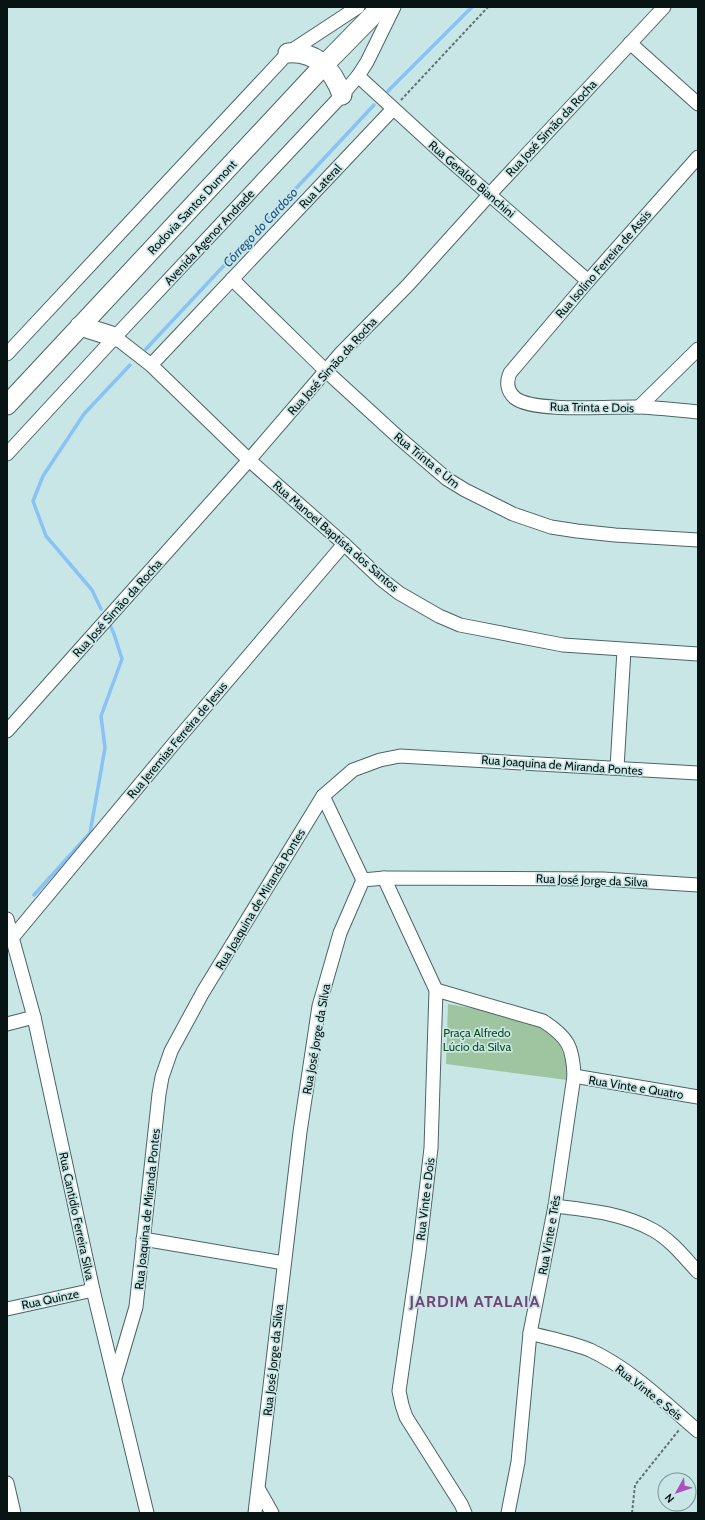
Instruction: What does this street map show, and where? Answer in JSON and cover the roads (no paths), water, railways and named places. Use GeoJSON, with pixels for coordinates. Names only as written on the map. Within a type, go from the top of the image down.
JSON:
{"type":"FeatureCollection","features":[{"type":"Feature","properties":{"kind":"highway","name":"Rodovia Santos Dumont"},"geometry":{"type":"LineString","coordinates":[[7,405],[324,65],[383,8]]}},
{"type":"Feature","properties":{"kind":"highway"},"geometry":{"type":"LineString","coordinates":[[288,53],[299,52],[307,54],[324,65],[333,76],[342,95]]}},
{"type":"Feature","properties":{"kind":"highway"},"geometry":{"type":"LineString","coordinates":[[80,326],[115,337]]}},
{"type":"Feature","properties":{"kind":"street"},"geometry":{"type":"LineString","coordinates":[[7,354],[288,53],[358,7]]}},
{"type":"Feature","properties":{"kind":"street","name":"Rua José Simão da Rocha"},"geometry":{"type":"LineString","coordinates":[[7,731],[249,460],[326,371],[408,285],[490,194],[664,7]]}},
{"type":"Feature","properties":{"kind":"street","name":"Avenida Agenor Andrade"},"geometry":{"type":"LineString","coordinates":[[7,454],[342,95],[358,76],[367,62],[383,8]]}},
{"type":"Feature","properties":{"kind":"street"},"geometry":{"type":"LineString","coordinates":[[630,43],[698,104]]}},
{"type":"Feature","properties":{"kind":"street","name":"Rua Geraldo Bianchini"},"geometry":{"type":"LineString","coordinates":[[358,76],[393,109],[588,281]]}},
{"type":"Feature","properties":{"kind":"street","name":"Rua Lateral"},"geometry":{"type":"LineString","coordinates":[[151,365],[393,109]]}},
{"type":"Feature","properties":{"kind":"street","name":"Rua Isolino Ferreira de Assis"},"geometry":{"type":"LineString","coordinates":[[510,373],[588,281],[698,157]]}},
{"type":"Feature","properties":{"kind":"street","name":"Rua Trinta e Um"},"geometry":{"type":"LineString","coordinates":[[232,279],[326,371],[397,436],[447,479],[465,490],[512,514],[551,527],[576,531],[698,540]]}},
{"type":"Feature","properties":{"kind":"street","name":"Rua Manoel Baptista dos Santos"},"geometry":{"type":"LineString","coordinates":[[115,337],[151,365],[249,460],[344,544],[381,579],[399,593],[439,616],[460,626],[563,644],[624,650],[698,654]]}},
{"type":"Feature","properties":{"kind":"street"},"geometry":{"type":"LineString","coordinates":[[639,407],[698,349]]}},
{"type":"Feature","properties":{"kind":"street","name":"Rua Trinta e Dois"},"geometry":{"type":"LineString","coordinates":[[510,373],[507,381],[510,391],[515,398],[538,406],[639,407],[698,412]]}},
{"type":"Feature","properties":{"kind":"street","name":"Rua Jeremias Ferreira de Jesus"},"geometry":{"type":"LineString","coordinates":[[12,938],[176,741],[344,544]]}},
{"type":"Feature","properties":{"kind":"street"},"geometry":{"type":"LineString","coordinates":[[617,768],[624,650]]}},
{"type":"Feature","properties":{"kind":"street","name":"Rua Joaquina de Miranda Pontes"},"geometry":{"type":"LineString","coordinates":[[115,1378],[136,1307],[159,1094],[162,1077],[171,1050],[203,992],[324,796],[353,770],[380,760],[400,756],[698,773]]}},
{"type":"Feature","properties":{"kind":"street"},"geometry":{"type":"LineString","coordinates":[[324,796],[363,880]]}},
{"type":"Feature","properties":{"kind":"street","name":"Rua José Jorge da Silva"},"geometry":{"type":"LineString","coordinates":[[255,1513],[259,1490],[300,1132],[319,1006],[340,933],[363,880],[384,878],[603,879],[698,886]]}},
{"type":"Feature","properties":{"kind":"street","name":"Rua Vinte e Dois"},"geometry":{"type":"LineString","coordinates":[[384,878],[436,990],[431,1148],[419,1252],[399,1391],[406,1417],[461,1504],[465,1513]]}},
{"type":"Feature","properties":{"kind":"street","name":"Rua Cantidio Ferreira Silva"},"geometry":{"type":"LineString","coordinates":[[7,919],[34,1017],[93,1290],[147,1513]]}},
{"type":"Feature","properties":{"kind":"street"},"geometry":{"type":"LineString","coordinates":[[436,990],[543,1021],[557,1030],[566,1041],[572,1052],[574,1061],[574,1076]]}},
{"type":"Feature","properties":{"kind":"street"},"geometry":{"type":"LineString","coordinates":[[7,1024],[34,1017]]}},
{"type":"Feature","properties":{"kind":"street","name":"Rua Vinte e Quatro"},"geometry":{"type":"LineString","coordinates":[[574,1076],[698,1098]]}},
{"type":"Feature","properties":{"kind":"street","name":"Rua Vinte e Três"},"geometry":{"type":"LineString","coordinates":[[508,1513],[518,1462],[530,1333],[555,1206],[574,1076]]}},
{"type":"Feature","properties":{"kind":"street"},"geometry":{"type":"LineString","coordinates":[[555,1206],[600,1212],[627,1218],[654,1230],[674,1247],[698,1272]]}},
{"type":"Feature","properties":{"kind":"street"},"geometry":{"type":"LineString","coordinates":[[143,1239],[284,1263]]}},
{"type":"Feature","properties":{"kind":"street","name":"Rua Quinze"},"geometry":{"type":"LineString","coordinates":[[7,1309],[93,1290]]}},
{"type":"Feature","properties":{"kind":"street","name":"Rua Vinte e Seis"},"geometry":{"type":"LineString","coordinates":[[530,1333],[589,1350],[613,1363],[633,1376],[698,1431]]}},
{"type":"Feature","properties":{"kind":"street"},"geometry":{"type":"LineString","coordinates":[[7,1483],[14,1513]]}},
{"type":"Feature","properties":{"kind":"street"},"geometry":{"type":"LineString","coordinates":[[259,1490],[272,1513]]}},
{"type":"Feature","properties":{"kind":"waterway","name":"Córrego do Cardoso"},"geometry":{"type":"LineString","coordinates":[[388,91],[472,7]]}},
{"type":"Feature","properties":{"kind":"waterway","name":"Córrego do Cardoso"},"geometry":{"type":"LineString","coordinates":[[146,349],[374,105]]}},
{"type":"Feature","properties":{"kind":"waterway","name":"Córrego do Cardoso"},"geometry":{"type":"LineString","coordinates":[[101,609],[92,590],[46,536],[33,501],[43,476],[84,414],[130,365]]}},
{"type":"Feature","properties":{"kind":"waterway","name":"Córrego do Cardoso"},"geometry":{"type":"LineString","coordinates":[[34,895],[90,833],[105,748],[101,716],[122,659],[111,627]]}},
{"type":"Feature","properties":{"kind":"district","name":"JARDIM ATALAIA"},"geometry":{"type":"Point","coordinates":[475,1301]}},
{"type":"Feature","properties":{"kind":"park label","name":"Praça Alfredo Lúcio da Silva"},"geometry":{"type":"Point","coordinates":[477,1039]}}]}
